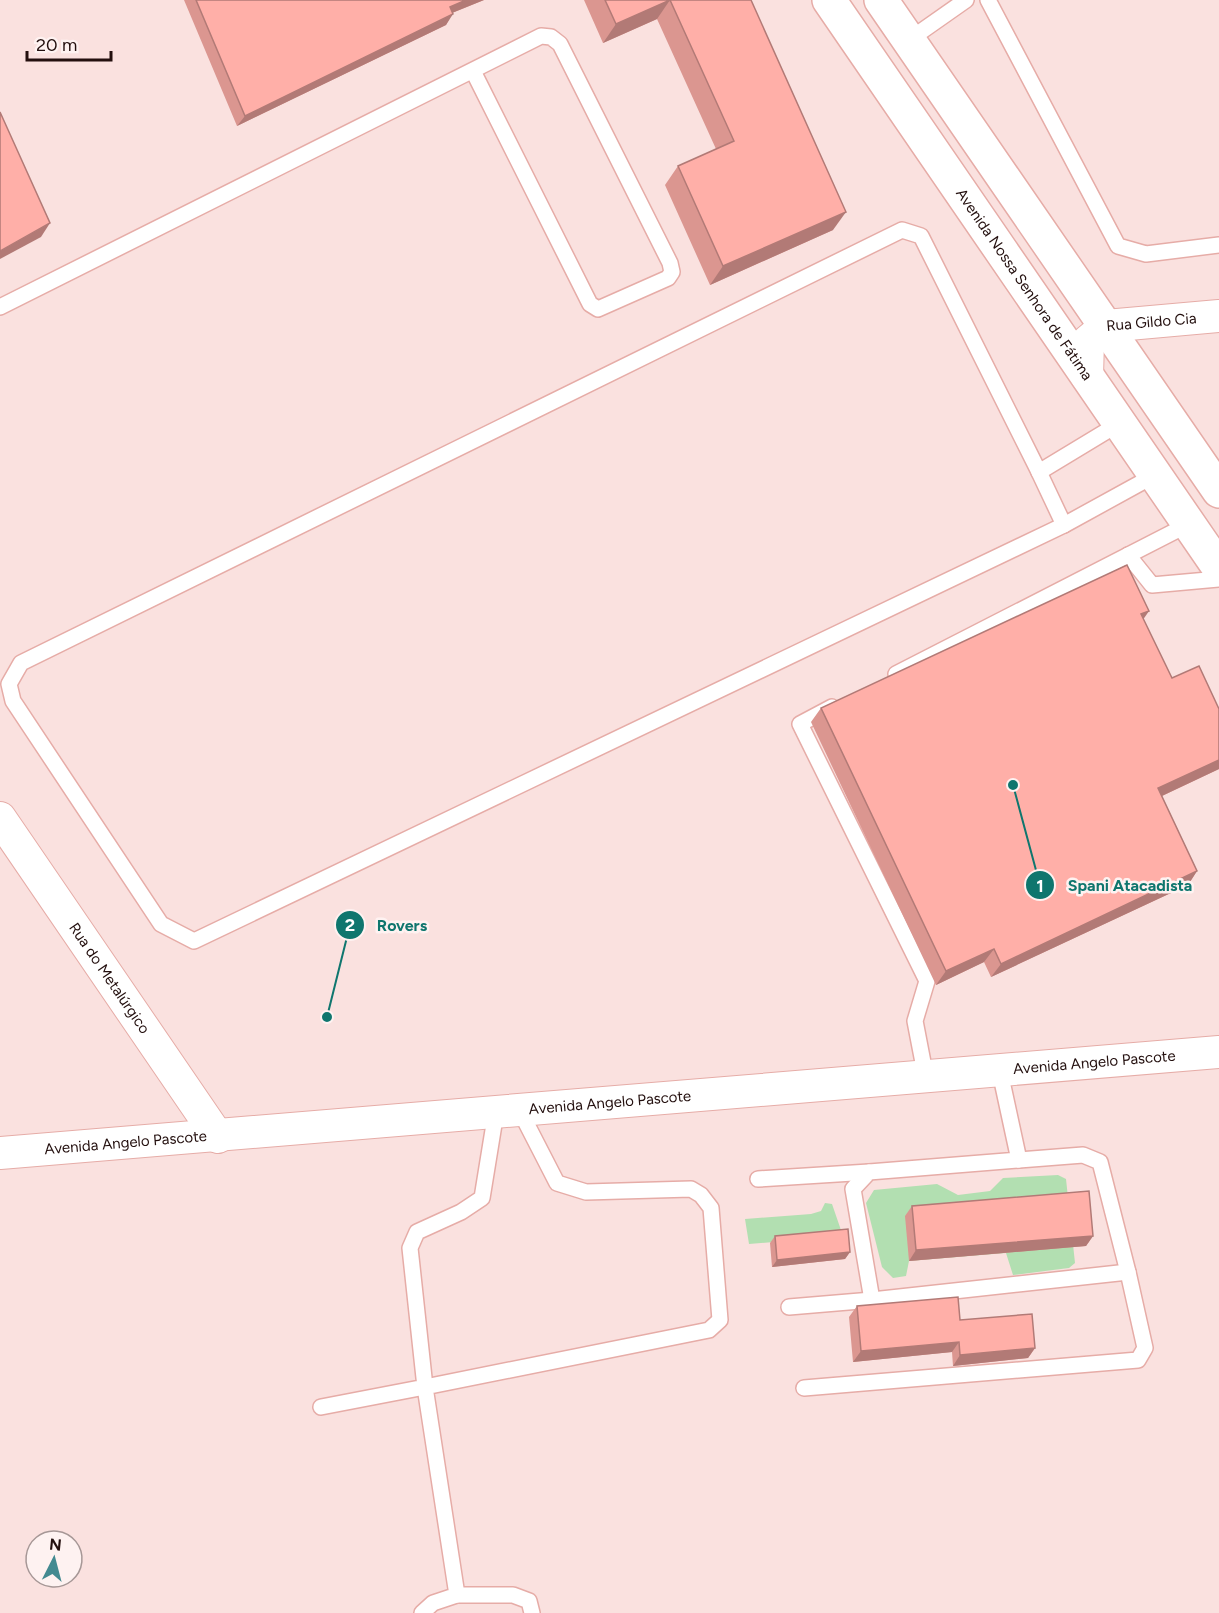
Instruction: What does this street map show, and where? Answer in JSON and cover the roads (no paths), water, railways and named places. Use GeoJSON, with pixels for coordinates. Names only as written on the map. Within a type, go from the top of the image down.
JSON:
{"type":"FeatureCollection","features":[{"type":"Feature","properties":{"kind":"main road","name":"Avenida Nossa Senhora de Fátima"},"geometry":{"type":"LineString","coordinates":[[829,0],[1219,568]]}},
{"type":"Feature","properties":{"kind":"main road"},"geometry":{"type":"LineString","coordinates":[[881,0],[1219,491]]}},
{"type":"Feature","properties":{"kind":"street","name":"Rua Gildo Cia"},"geometry":{"type":"LineString","coordinates":[[1088,376],[1088,341],[1106,326],[1219,316]]}},
{"type":"Feature","properties":{"kind":"street","name":"Rua do Metalúrgico"},"geometry":{"type":"LineString","coordinates":[[0,818],[218,1137]]}},
{"type":"Feature","properties":{"kind":"street","name":"Avenida Angelo Pascote"},"geometry":{"type":"LineString","coordinates":[[0,1153],[218,1137],[1219,1052]]}},
{"type":"Feature","properties":{"kind":"lane"},"geometry":{"type":"LineString","coordinates":[[909,40],[966,0]]}},
{"type":"Feature","properties":{"kind":"lane"},"geometry":{"type":"LineString","coordinates":[[988,0],[1118,246],[1146,254],[1219,245]]}},
{"type":"Feature","properties":{"kind":"lane"},"geometry":{"type":"LineString","coordinates":[[0,307],[542,36],[551,37],[560,44],[670,263],[672,272],[668,278],[598,309],[590,304],[473,71]]}},
{"type":"Feature","properties":{"kind":"lane"},"geometry":{"type":"LineString","coordinates":[[1064,525],[921,236],[902,230],[21,663],[9,684],[12,701],[160,924],[194,941],[1064,525],[1155,475]]}},
{"type":"Feature","properties":{"kind":"lane"},"geometry":{"type":"LineString","coordinates":[[1039,472],[1120,423]]}},
{"type":"Feature","properties":{"kind":"lane"},"geometry":{"type":"LineString","coordinates":[[883,681],[1189,524]]}},
{"type":"Feature","properties":{"kind":"lane"},"geometry":{"type":"LineString","coordinates":[[1128,555],[1152,585],[1219,579]]}},
{"type":"Feature","properties":{"kind":"lane"},"geometry":{"type":"LineString","coordinates":[[842,702],[800,724],[927,981],[915,1022],[926,1078]]}},
{"type":"Feature","properties":{"kind":"lane"},"geometry":{"type":"LineString","coordinates":[[999,1072],[1019,1160]]}},
{"type":"Feature","properties":{"kind":"lane"},"geometry":{"type":"LineString","coordinates":[[321,1407],[709,1330],[720,1320],[711,1208],[701,1195],[691,1189],[586,1192],[558,1183],[507,1111]]}},
{"type":"Feature","properties":{"kind":"lane"},"geometry":{"type":"LineString","coordinates":[[457,1595],[425,1387],[410,1248],[417,1232],[461,1212],[482,1198],[507,1111]]}},
{"type":"Feature","properties":{"kind":"lane"},"geometry":{"type":"LineString","coordinates":[[758,1179],[1083,1155],[1100,1162],[1145,1348],[1138,1360],[804,1388]]}},
{"type":"Feature","properties":{"kind":"lane"},"geometry":{"type":"LineString","coordinates":[[869,1172],[853,1189],[872,1300]]}},
{"type":"Feature","properties":{"kind":"lane"},"geometry":{"type":"LineString","coordinates":[[789,1307],[1128,1272]]}},
{"type":"Feature","properties":{"kind":"lane"},"geometry":{"type":"LineString","coordinates":[[422,1613],[433,1603],[457,1595],[513,1595],[529,1601],[532,1613]]}},
{"type":"Feature","properties":{"kind":"place","name":"Spani Atacadista"},"geometry":{"type":"Point","coordinates":[1013,785]}},
{"type":"Feature","properties":{"kind":"place","name":"Rovers"},"geometry":{"type":"Point","coordinates":[327,1017]}}]}
